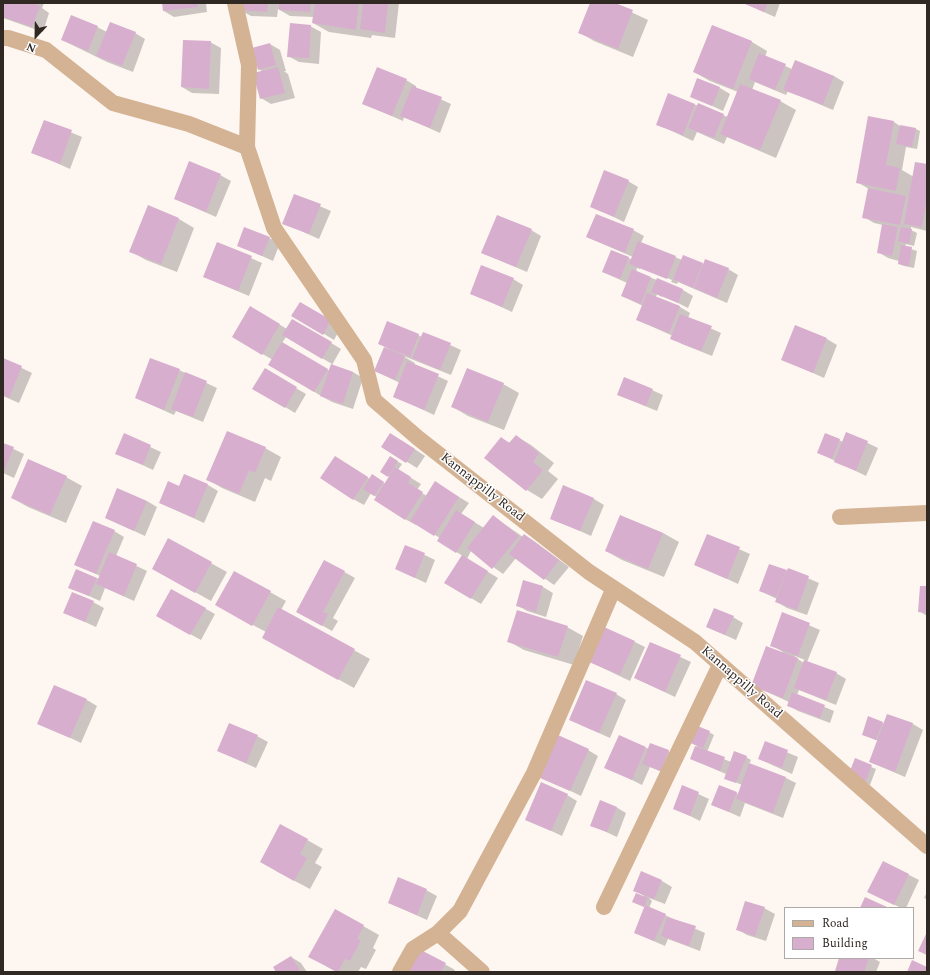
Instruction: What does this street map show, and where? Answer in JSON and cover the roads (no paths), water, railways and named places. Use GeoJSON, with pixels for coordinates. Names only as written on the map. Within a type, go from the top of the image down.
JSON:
{"type":"FeatureCollection","features":[{"type":"Feature","properties":{"kind":"street","name":"Kannappilly Road"},"geometry":{"type":"LineString","coordinates":[[235,3],[249,64],[247,146],[274,228],[364,360],[374,400],[418,438],[613,590],[694,642],[927,846]]}},
{"type":"Feature","properties":{"kind":"street"},"geometry":{"type":"LineString","coordinates":[[3,38],[8,38],[46,50],[114,103],[189,124],[247,146]]}},
{"type":"Feature","properties":{"kind":"street"},"geometry":{"type":"LineString","coordinates":[[840,517],[927,513]]}},
{"type":"Feature","properties":{"kind":"street"},"geometry":{"type":"LineString","coordinates":[[400,972],[413,949],[438,933],[460,911],[534,774],[613,590]]}},
{"type":"Feature","properties":{"kind":"street"},"geometry":{"type":"LineString","coordinates":[[604,907],[720,665]]}},
{"type":"Feature","properties":{"kind":"street"},"geometry":{"type":"LineString","coordinates":[[438,933],[482,972]]}}]}
